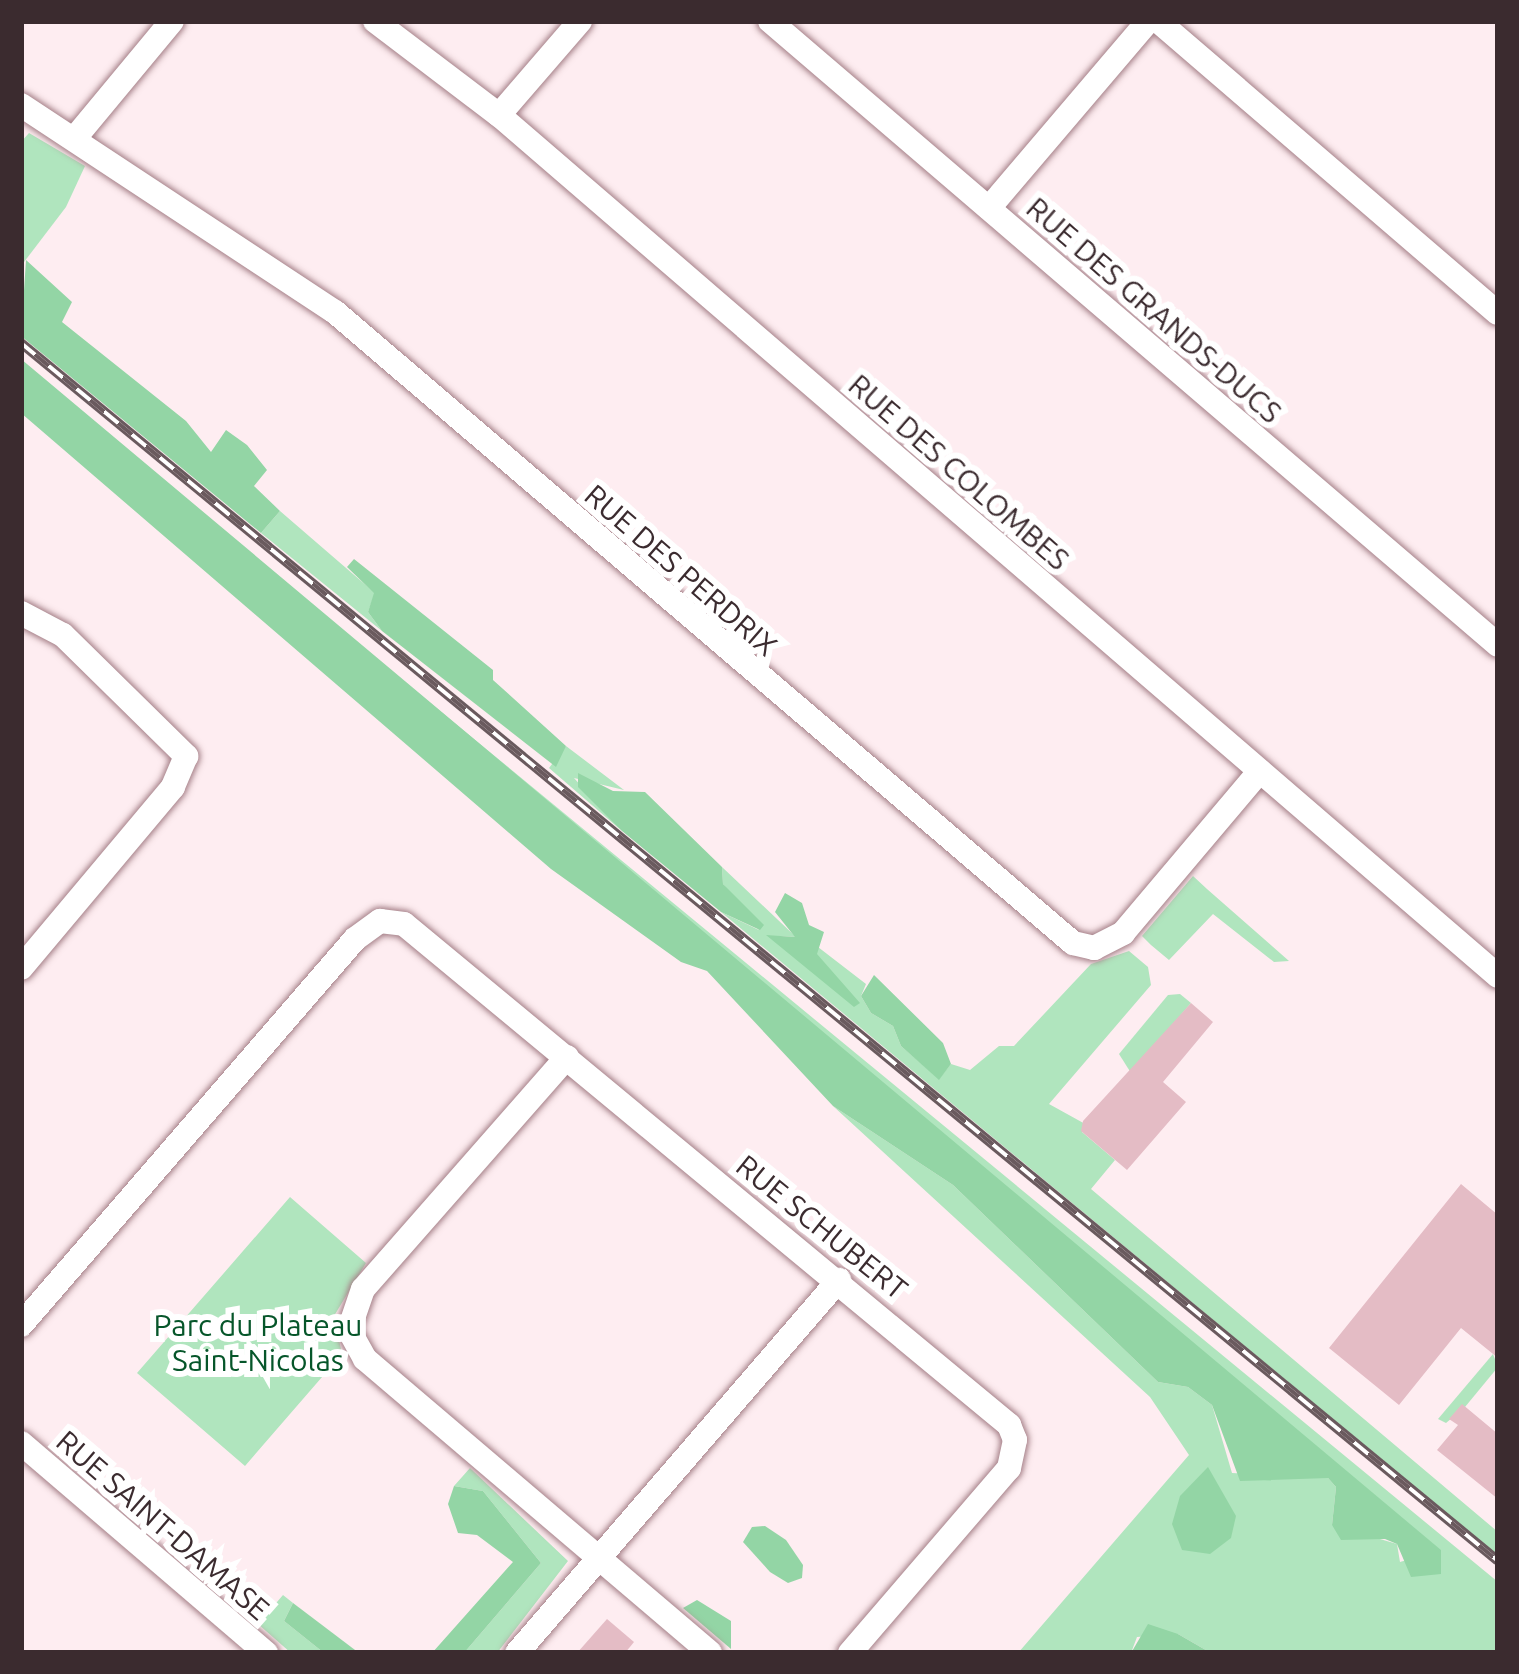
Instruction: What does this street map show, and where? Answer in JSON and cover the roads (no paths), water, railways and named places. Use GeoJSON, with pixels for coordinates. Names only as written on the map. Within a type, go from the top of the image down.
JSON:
{"type":"FeatureCollection","features":[{"type":"Feature","properties":{"kind":"street"},"geometry":{"type":"LineString","coordinates":[[74,139],[172,21]]}},
{"type":"Feature","properties":{"kind":"street","name":"RUE DES COLOMBES"},"geometry":{"type":"LineString","coordinates":[[375,21],[499,115],[1260,772],[1493,962]]}},
{"type":"Feature","properties":{"kind":"street"},"geometry":{"type":"LineString","coordinates":[[499,115],[580,21]]}},
{"type":"Feature","properties":{"kind":"street","name":"RUE DES GRANDS-DUCS"},"geometry":{"type":"LineString","coordinates":[[770,21],[1498,645]]}},
{"type":"Feature","properties":{"kind":"street"},"geometry":{"type":"LineString","coordinates":[[988,208],[1148,21]]}},
{"type":"Feature","properties":{"kind":"street"},"geometry":{"type":"LineString","coordinates":[[1158,21],[1498,313]]}},
{"type":"Feature","properties":{"kind":"street","name":"RUE DES PERDRIX"},"geometry":{"type":"LineString","coordinates":[[21,106],[334,312],[1073,943],[1094,948],[1123,933],[1260,772]]}},
{"type":"Feature","properties":{"kind":"street"},"geometry":{"type":"LineString","coordinates":[[21,968],[173,787],[186,756],[63,635],[23,614]]}},
{"type":"Feature","properties":{"kind":"street","name":"RUE SCHUBERT"},"geometry":{"type":"LineString","coordinates":[[21,1324],[362,932],[387,920],[412,928],[998,1411],[1015,1440],[1009,1468],[850,1653]]}},
{"type":"Feature","properties":{"kind":"street"},"geometry":{"type":"LineString","coordinates":[[567,1057],[363,1289],[349,1330],[365,1358],[710,1653]]}},
{"type":"Feature","properties":{"kind":"street"},"geometry":{"type":"LineString","coordinates":[[517,1653],[839,1280]]}},
{"type":"Feature","properties":{"kind":"street","name":"RUE SAINT-DAMASE"},"geometry":{"type":"LineString","coordinates":[[21,1443],[266,1653]]}},
{"type":"Feature","properties":{"kind":"railway"},"geometry":{"type":"LineString","coordinates":[[21,343],[1498,1561]]}},
{"type":"Feature","properties":{"kind":"park label","name":"Parc du Plateau Saint-Nicolas"},"geometry":{"type":"Point","coordinates":[258,1342]}}]}
